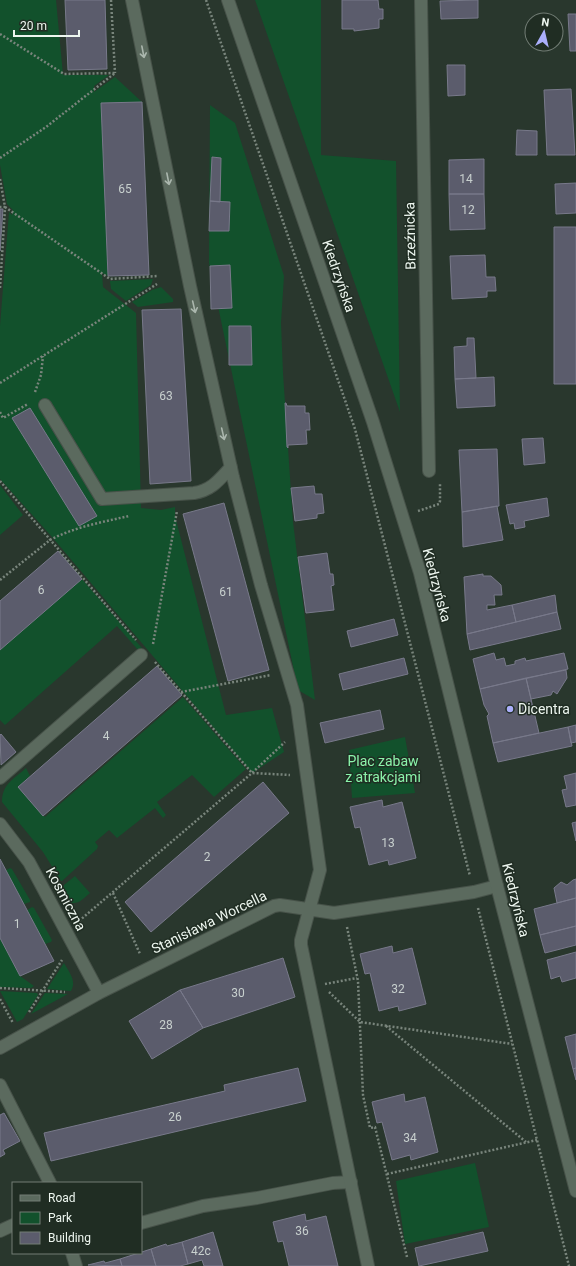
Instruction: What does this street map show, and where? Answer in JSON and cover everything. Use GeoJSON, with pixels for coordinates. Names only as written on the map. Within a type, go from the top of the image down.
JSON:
{"type":"FeatureCollection","features":[{"type":"Feature","properties":{"kind":"street"},"geometry":{"type":"LineString","coordinates":[[132,0],[190,286],[231,467],[261,585],[297,705],[320,870],[301,940],[301,945],[368,1266]]}},
{"type":"Feature","properties":{"kind":"street","name":"Kiedrzyńska"},"geometry":{"type":"LineString","coordinates":[[228,0],[374,422],[420,573],[497,886],[576,1191]]}},
{"type":"Feature","properties":{"kind":"street","name":"Brzeźnicka"},"geometry":{"type":"LineString","coordinates":[[421,0],[429,468]]}},
{"type":"Feature","properties":{"kind":"street"},"geometry":{"type":"LineString","coordinates":[[45,405],[102,499],[205,491],[215,484],[231,467]]}},
{"type":"Feature","properties":{"kind":"street"},"geometry":{"type":"LineString","coordinates":[[0,778],[141,655]]}},
{"type":"Feature","properties":{"kind":"street","name":"Kosmiczna"},"geometry":{"type":"LineString","coordinates":[[0,824],[30,862],[98,993]]}},
{"type":"Feature","properties":{"kind":"street","name":"Stanisława Worcella"},"geometry":{"type":"LineString","coordinates":[[0,1048],[98,993],[274,906],[280,905],[334,913],[474,892],[497,886]]}},
{"type":"Feature","properties":{"kind":"street"},"geometry":{"type":"LineString","coordinates":[[0,1085],[49,1182]]}},
{"type":"Feature","properties":{"kind":"street"},"geometry":{"type":"LineString","coordinates":[[142,1223],[203,1206],[258,1198],[332,1183],[351,1182]]}},
{"type":"Feature","properties":{"kind":"street"},"geometry":{"type":"LineString","coordinates":[[0,1231],[12,1225]]}},
{"type":"Feature","properties":{"kind":"street"},"geometry":{"type":"LineString","coordinates":[[72,1254],[76,1266]]}},
{"type":"Feature","properties":{"kind":"path"},"geometry":{"type":"LineString","coordinates":[[111,0],[115,72]]}},
{"type":"Feature","properties":{"kind":"path"},"geometry":{"type":"LineString","coordinates":[[206,0],[355,429],[480,913],[569,1266]]}},
{"type":"Feature","properties":{"kind":"path"},"geometry":{"type":"LineString","coordinates":[[0,34],[64,74],[115,72]]}},
{"type":"Feature","properties":{"kind":"path"},"geometry":{"type":"LineString","coordinates":[[0,158],[46,127],[115,72]]}},
{"type":"Feature","properties":{"kind":"path"},"geometry":{"type":"LineString","coordinates":[[0,179],[5,207],[0,288]]}},
{"type":"Feature","properties":{"kind":"path"},"geometry":{"type":"LineString","coordinates":[[0,207],[5,207],[110,279],[157,276]]}},
{"type":"Feature","properties":{"kind":"path"},"geometry":{"type":"LineString","coordinates":[[0,383],[157,284]]}},
{"type":"Feature","properties":{"kind":"path"},"geometry":{"type":"LineString","coordinates":[[34,396],[41,375],[43,356]]}},
{"type":"Feature","properties":{"kind":"path"},"geometry":{"type":"LineString","coordinates":[[0,412],[3,418],[31,402]]}},
{"type":"Feature","properties":{"kind":"path"},"geometry":{"type":"LineString","coordinates":[[402,516],[439,504],[440,471],[436,467],[429,468]]}},
{"type":"Feature","properties":{"kind":"path"},"geometry":{"type":"LineString","coordinates":[[152,650],[178,505]]}},
{"type":"Feature","properties":{"kind":"path"},"geometry":{"type":"LineString","coordinates":[[0,580],[50,540],[98,522],[135,514]]}},
{"type":"Feature","properties":{"kind":"path"},"geometry":{"type":"LineString","coordinates":[[181,692],[274,674]]}},
{"type":"Feature","properties":{"kind":"path"},"geometry":{"type":"LineString","coordinates":[[77,923],[252,773],[290,738]]}},
{"type":"Feature","properties":{"kind":"path"},"geometry":{"type":"LineString","coordinates":[[113,893],[143,960]]}},
{"type":"Feature","properties":{"kind":"path"},"geometry":{"type":"LineString","coordinates":[[344,911],[357,978],[363,1095],[370,1128],[375,1127],[407,1257]]}},
{"type":"Feature","properties":{"kind":"path"},"geometry":{"type":"LineString","coordinates":[[27,1016],[63,956],[67,962]]}},
{"type":"Feature","properties":{"kind":"path"},"geometry":{"type":"LineString","coordinates":[[357,978],[322,985],[360,1022],[512,1044]]}},
{"type":"Feature","properties":{"kind":"path"},"geometry":{"type":"LineString","coordinates":[[0,988],[42,992],[68,992]]}},
{"type":"Feature","properties":{"kind":"path"},"geometry":{"type":"LineString","coordinates":[[0,999],[15,1027]]}},
{"type":"Feature","properties":{"kind":"path"},"geometry":{"type":"LineString","coordinates":[[385,1026],[526,1142]]}},
{"type":"Feature","properties":{"kind":"path"},"geometry":{"type":"LineString","coordinates":[[387,1174],[537,1140]]}},
{"type":"Feature","properties":{"kind":"green space"},"geometry":{"type":"Polygon","coordinates":[[[0,0],[56,0],[63,75],[109,75],[94,86],[94,92],[115,77],[142,102],[101,103],[108,276],[102,273],[103,287],[136,313],[141,508],[161,510],[175,507],[175,516],[226,715],[272,708],[284,752],[252,773],[52,537],[0,479],[0,326],[9,212],[12,215],[13,210],[7,204],[0,165],[0,0]]]}},
{"type":"Feature","properties":{"kind":"green space"},"geometry":{"type":"Polygon","coordinates":[[[255,0],[321,0],[321,155],[396,161],[400,412],[255,0]]]}},
{"type":"Feature","properties":{"kind":"green space"},"geometry":{"type":"Polygon","coordinates":[[[210,105],[235,123],[284,276],[281,323],[293,522],[315,700],[298,690],[209,263],[210,105]]]}},
{"type":"Feature","properties":{"kind":"green space"},"geometry":{"type":"Polygon","coordinates":[[[153,279],[151,285],[126,301],[111,289],[110,281],[153,279]]]}},
{"type":"Feature","properties":{"kind":"green space"},"geometry":{"type":"Polygon","coordinates":[[[161,287],[173,299],[173,302],[138,307],[132,302],[152,290],[161,287]]]}},
{"type":"Feature","properties":{"kind":"green space"},"geometry":{"type":"Polygon","coordinates":[[[0,485],[23,515],[0,535],[0,485]]]}},
{"type":"Feature","properties":{"kind":"green space"},"geometry":{"type":"Polygon","coordinates":[[[82,579],[148,655],[145,658],[117,626],[5,725],[0,720],[0,650],[82,579]]]}},
{"type":"Feature","properties":{"kind":"green space"},"geometry":{"type":"Polygon","coordinates":[[[183,697],[246,769],[214,797],[192,775],[157,802],[166,815],[163,818],[155,808],[117,838],[109,830],[95,842],[98,846],[97,849],[61,881],[43,852],[2,802],[2,796],[6,786],[26,768],[30,776],[18,787],[45,817],[183,697]]]}},
{"type":"Feature","properties":{"kind":"green space","name":"Plac zabaw z atrakcjami"},"geometry":{"type":"Polygon","coordinates":[[[405,737],[415,793],[352,798],[349,750],[405,737]]]}},
{"type":"Feature","properties":{"kind":"green space"},"geometry":{"type":"Polygon","coordinates":[[[10,868],[12,869],[30,902],[24,904],[6,870],[10,868]]]}},
{"type":"Feature","properties":{"kind":"green space"},"geometry":{"type":"Polygon","coordinates":[[[75,876],[90,893],[79,902],[72,903],[63,888],[64,885],[75,876]]]}},
{"type":"Feature","properties":{"kind":"green space"},"geometry":{"type":"Polygon","coordinates":[[[32,907],[52,940],[51,942],[45,944],[27,910],[32,907]]]}},
{"type":"Feature","properties":{"kind":"green space"},"geometry":{"type":"Polygon","coordinates":[[[0,938],[20,976],[34,986],[31,988],[0,987],[0,938]]]}},
{"type":"Feature","properties":{"kind":"green space"},"geometry":{"type":"Polygon","coordinates":[[[64,963],[73,980],[73,987],[71,991],[47,989],[64,963]]]}},
{"type":"Feature","properties":{"kind":"green space"},"geometry":{"type":"Polygon","coordinates":[[[0,991],[37,993],[38,995],[23,1019],[17,1022],[0,991]]]}},
{"type":"Feature","properties":{"kind":"green space"},"geometry":{"type":"Polygon","coordinates":[[[45,993],[68,994],[31,1014],[45,993]]]}},
{"type":"Feature","properties":{"kind":"green space"},"geometry":{"type":"Polygon","coordinates":[[[475,1163],[489,1227],[405,1244],[396,1181],[475,1163]]]}},
{"type":"Feature","properties":{"kind":"building"},"geometry":{"type":"Polygon","coordinates":[[[65,0],[105,0],[107,69],[68,70],[65,0]]]}},
{"type":"Feature","properties":{"kind":"building"},"geometry":{"type":"Polygon","coordinates":[[[342,0],[378,0],[379,9],[383,9],[383,19],[379,19],[379,28],[354,31],[354,29],[342,29],[342,0]]]}},
{"type":"Feature","properties":{"kind":"building"},"geometry":{"type":"Polygon","coordinates":[[[478,0],[478,18],[441,19],[440,1],[478,0]]]}},
{"type":"Feature","properties":{"kind":"building"},"geometry":{"type":"Polygon","coordinates":[[[568,14],[576,14],[576,51],[570,51],[568,14]]]}},
{"type":"Feature","properties":{"kind":"building"},"geometry":{"type":"Polygon","coordinates":[[[447,65],[465,65],[465,95],[448,96],[447,65]]]}},
{"type":"Feature","properties":{"kind":"building"},"geometry":{"type":"Polygon","coordinates":[[[571,89],[575,155],[547,155],[544,90],[571,89]]]}},
{"type":"Feature","properties":{"kind":"building"},"geometry":{"type":"Polygon","coordinates":[[[142,102],[149,275],[108,276],[101,103],[142,102]]]}},
{"type":"Feature","properties":{"kind":"building"},"geometry":{"type":"Polygon","coordinates":[[[517,130],[537,131],[537,155],[516,155],[517,130]]]}},
{"type":"Feature","properties":{"kind":"building"},"geometry":{"type":"Polygon","coordinates":[[[212,157],[221,158],[220,202],[210,201],[212,157]]]}},
{"type":"Feature","properties":{"kind":"building"},"geometry":{"type":"Polygon","coordinates":[[[484,159],[484,194],[449,194],[449,160],[484,159]]]}},
{"type":"Feature","properties":{"kind":"building"},"geometry":{"type":"Polygon","coordinates":[[[576,183],[576,213],[556,214],[555,184],[576,183]]]}},
{"type":"Feature","properties":{"kind":"building"},"geometry":{"type":"Polygon","coordinates":[[[449,194],[484,194],[485,229],[450,230],[449,194]]]}},
{"type":"Feature","properties":{"kind":"building"},"geometry":{"type":"Polygon","coordinates":[[[210,201],[230,202],[229,231],[209,231],[210,201]]]}},
{"type":"Feature","properties":{"kind":"building"},"geometry":{"type":"Polygon","coordinates":[[[0,209],[3,209],[0,251],[0,209]]]}},
{"type":"Feature","properties":{"kind":"building"},"geometry":{"type":"Polygon","coordinates":[[[554,227],[576,227],[576,384],[554,384],[554,227]]]}},
{"type":"Feature","properties":{"kind":"building"},"geometry":{"type":"Polygon","coordinates":[[[485,255],[486,277],[495,277],[496,291],[487,291],[487,297],[452,299],[450,256],[485,255]]]}},
{"type":"Feature","properties":{"kind":"building"},"geometry":{"type":"Polygon","coordinates":[[[230,265],[232,308],[211,309],[210,266],[230,265]]]}},
{"type":"Feature","properties":{"kind":"building"},"geometry":{"type":"Polygon","coordinates":[[[181,309],[191,481],[150,484],[142,310],[181,309]]]}},
{"type":"Feature","properties":{"kind":"building"},"geometry":{"type":"Polygon","coordinates":[[[229,326],[251,326],[252,365],[229,365],[229,326]]]}},
{"type":"Feature","properties":{"kind":"building"},"geometry":{"type":"Polygon","coordinates":[[[467,338],[474,338],[476,378],[455,379],[454,347],[467,346],[467,338]]]}},
{"type":"Feature","properties":{"kind":"building"},"geometry":{"type":"Polygon","coordinates":[[[494,377],[495,406],[457,408],[455,379],[494,377]]]}},
{"type":"Feature","properties":{"kind":"building"},"geometry":{"type":"Polygon","coordinates":[[[285,403],[287,406],[305,406],[305,413],[309,413],[310,430],[306,430],[307,444],[288,445],[288,448],[287,447],[285,403]]]}},
{"type":"Feature","properties":{"kind":"building"},"geometry":{"type":"Polygon","coordinates":[[[30,408],[97,516],[79,526],[12,418],[30,408]]]}},
{"type":"Feature","properties":{"kind":"building"},"geometry":{"type":"Polygon","coordinates":[[[543,438],[545,463],[524,465],[522,439],[543,438]]]}},
{"type":"Feature","properties":{"kind":"building"},"geometry":{"type":"Polygon","coordinates":[[[497,449],[499,506],[462,512],[459,450],[497,449]]]}},
{"type":"Feature","properties":{"kind":"building"},"geometry":{"type":"Polygon","coordinates":[[[314,486],[315,494],[322,494],[324,513],[317,514],[317,518],[295,521],[291,488],[314,486]]]}},
{"type":"Feature","properties":{"kind":"building"},"geometry":{"type":"Polygon","coordinates":[[[547,498],[549,516],[524,521],[525,527],[515,529],[514,523],[510,524],[506,505],[547,498]]]}},
{"type":"Feature","properties":{"kind":"building"},"geometry":{"type":"Polygon","coordinates":[[[224,503],[269,670],[228,681],[183,514],[224,503]]]}},
{"type":"Feature","properties":{"kind":"building"},"geometry":{"type":"Polygon","coordinates":[[[497,506],[503,540],[463,547],[462,512],[497,506]]]}},
{"type":"Feature","properties":{"kind":"building"},"geometry":{"type":"Polygon","coordinates":[[[58,551],[82,579],[0,650],[0,601],[58,551]]]}},
{"type":"Feature","properties":{"kind":"building"},"geometry":{"type":"Polygon","coordinates":[[[327,553],[330,574],[333,574],[334,585],[331,586],[334,610],[306,613],[298,557],[327,553]]]}},
{"type":"Feature","properties":{"kind":"building"},"geometry":{"type":"Polygon","coordinates":[[[483,574],[483,576],[491,576],[501,585],[502,595],[494,595],[495,605],[487,605],[487,610],[512,605],[516,622],[467,634],[464,577],[483,574]]]}},
{"type":"Feature","properties":{"kind":"building"},"geometry":{"type":"Polygon","coordinates":[[[555,595],[557,612],[516,622],[512,605],[555,595]]]}},
{"type":"Feature","properties":{"kind":"building"},"geometry":{"type":"Polygon","coordinates":[[[557,612],[561,629],[470,650],[467,634],[557,612]]]}},
{"type":"Feature","properties":{"kind":"building"},"geometry":{"type":"Polygon","coordinates":[[[394,619],[398,635],[351,647],[347,631],[394,619]]]}},
{"type":"Feature","properties":{"kind":"building"},"geometry":{"type":"Polygon","coordinates":[[[494,653],[496,660],[504,658],[506,666],[515,664],[515,661],[525,658],[526,661],[564,653],[568,669],[480,689],[473,659],[494,653]]]}},
{"type":"Feature","properties":{"kind":"building"},"geometry":{"type":"Polygon","coordinates":[[[404,658],[408,674],[343,690],[339,674],[404,658]]]}},
{"type":"Feature","properties":{"kind":"building"},"geometry":{"type":"Polygon","coordinates":[[[157,666],[182,695],[43,816],[18,787],[157,666]]]}},
{"type":"Feature","properties":{"kind":"building"},"geometry":{"type":"Polygon","coordinates":[[[566,670],[567,678],[557,694],[553,691],[551,695],[531,699],[526,678],[566,670]]]}},
{"type":"Feature","properties":{"kind":"building","name":"Dicentra"},"geometry":{"type":"Polygon","coordinates":[[[526,678],[539,733],[493,743],[487,716],[489,714],[484,705],[480,689],[526,678]]]}},
{"type":"Feature","properties":{"kind":"building"},"geometry":{"type":"Polygon","coordinates":[[[380,710],[384,729],[325,743],[320,723],[380,710]]]}},
{"type":"Feature","properties":{"kind":"building"},"geometry":{"type":"Polygon","coordinates":[[[576,725],[576,742],[571,743],[568,727],[576,725]]]}},
{"type":"Feature","properties":{"kind":"building"},"geometry":{"type":"Polygon","coordinates":[[[568,727],[572,746],[498,762],[493,743],[568,727]]]}},
{"type":"Feature","properties":{"kind":"building"},"geometry":{"type":"Polygon","coordinates":[[[1,734],[16,752],[1,765],[0,735],[1,734]]]}},
{"type":"Feature","properties":{"kind":"building"},"geometry":{"type":"Polygon","coordinates":[[[576,773],[576,805],[566,807],[562,790],[567,789],[564,776],[576,773]]]}},
{"type":"Feature","properties":{"kind":"building"},"geometry":{"type":"Polygon","coordinates":[[[263,782],[289,813],[151,932],[125,902],[263,782]]]}},
{"type":"Feature","properties":{"kind":"building"},"geometry":{"type":"Polygon","coordinates":[[[382,800],[383,807],[402,802],[416,858],[389,865],[388,860],[369,865],[360,827],[355,828],[350,807],[382,800]]]}},
{"type":"Feature","properties":{"kind":"building"},"geometry":{"type":"Polygon","coordinates":[[[576,822],[576,841],[572,823],[576,822]]]}},
{"type":"Feature","properties":{"kind":"building"},"geometry":{"type":"Polygon","coordinates":[[[0,859],[54,961],[20,976],[0,938],[0,859]]]}},
{"type":"Feature","properties":{"kind":"building"},"geometry":{"type":"Polygon","coordinates":[[[576,879],[576,898],[557,903],[554,888],[561,882],[567,885],[576,879]]]}},
{"type":"Feature","properties":{"kind":"building"},"geometry":{"type":"Polygon","coordinates":[[[576,898],[576,926],[540,935],[534,909],[576,898]]]}},
{"type":"Feature","properties":{"kind":"building"},"geometry":{"type":"Polygon","coordinates":[[[576,926],[576,945],[545,953],[540,935],[576,926]]]}},
{"type":"Feature","properties":{"kind":"building"},"geometry":{"type":"Polygon","coordinates":[[[392,946],[393,953],[412,948],[426,1004],[399,1011],[398,1006],[379,1011],[370,973],[365,974],[360,954],[392,946]]]}},
{"type":"Feature","properties":{"kind":"building"},"geometry":{"type":"Polygon","coordinates":[[[576,952],[576,978],[562,982],[560,976],[551,979],[547,960],[576,952]]]}},
{"type":"Feature","properties":{"kind":"building"},"geometry":{"type":"Polygon","coordinates":[[[283,958],[295,997],[203,1028],[180,990],[283,958]]]}},
{"type":"Feature","properties":{"kind":"building"},"geometry":{"type":"Polygon","coordinates":[[[180,990],[203,1028],[152,1059],[129,1021],[180,990]]]}},
{"type":"Feature","properties":{"kind":"building"},"geometry":{"type":"Polygon","coordinates":[[[576,1034],[576,1068],[573,1069],[565,1037],[576,1034]]]}},
{"type":"Feature","properties":{"kind":"building"},"geometry":{"type":"Polygon","coordinates":[[[298,1068],[306,1101],[51,1161],[44,1133],[225,1091],[224,1085],[298,1068]]]}},
{"type":"Feature","properties":{"kind":"building"},"geometry":{"type":"Polygon","coordinates":[[[576,1068],[576,1080],[573,1069],[576,1068]]]}},
{"type":"Feature","properties":{"kind":"building"},"geometry":{"type":"Polygon","coordinates":[[[404,1094],[405,1102],[425,1097],[438,1152],[411,1160],[410,1155],[392,1160],[382,1122],[377,1123],[372,1102],[404,1094]]]}},
{"type":"Feature","properties":{"kind":"building"},"geometry":{"type":"Polygon","coordinates":[[[4,1113],[20,1141],[3,1150],[5,1154],[0,1157],[0,1115],[4,1113]]]}},
{"type":"Feature","properties":{"kind":"building"},"geometry":{"type":"Polygon","coordinates":[[[305,1214],[306,1221],[326,1216],[338,1266],[289,1266],[283,1241],[278,1242],[273,1222],[305,1214]]]}},
{"type":"Feature","properties":{"kind":"building"},"geometry":{"type":"Polygon","coordinates":[[[213,1232],[223,1266],[204,1266],[202,1260],[188,1264],[182,1242],[213,1232]]]}},
{"type":"Feature","properties":{"kind":"building"},"geometry":{"type":"Polygon","coordinates":[[[483,1232],[488,1251],[419,1266],[415,1248],[483,1232]]]}},
{"type":"Feature","properties":{"kind":"building"},"geometry":{"type":"Polygon","coordinates":[[[182,1242],[188,1264],[180,1266],[156,1266],[151,1249],[166,1244],[167,1246],[182,1242]]]}},
{"type":"Feature","properties":{"kind":"building"},"geometry":{"type":"Polygon","coordinates":[[[151,1249],[156,1266],[122,1266],[120,1259],[136,1254],[142,1254],[142,1252],[151,1249]]]}},
{"type":"Feature","properties":{"kind":"building"},"geometry":{"type":"Polygon","coordinates":[[[120,1259],[122,1266],[88,1265],[104,1261],[105,1263],[120,1259]]]}},
{"type":"Feature","properties":{"kind":"place","name":"Dicentra"},"geometry":{"type":"Point","coordinates":[510,709]}}]}
